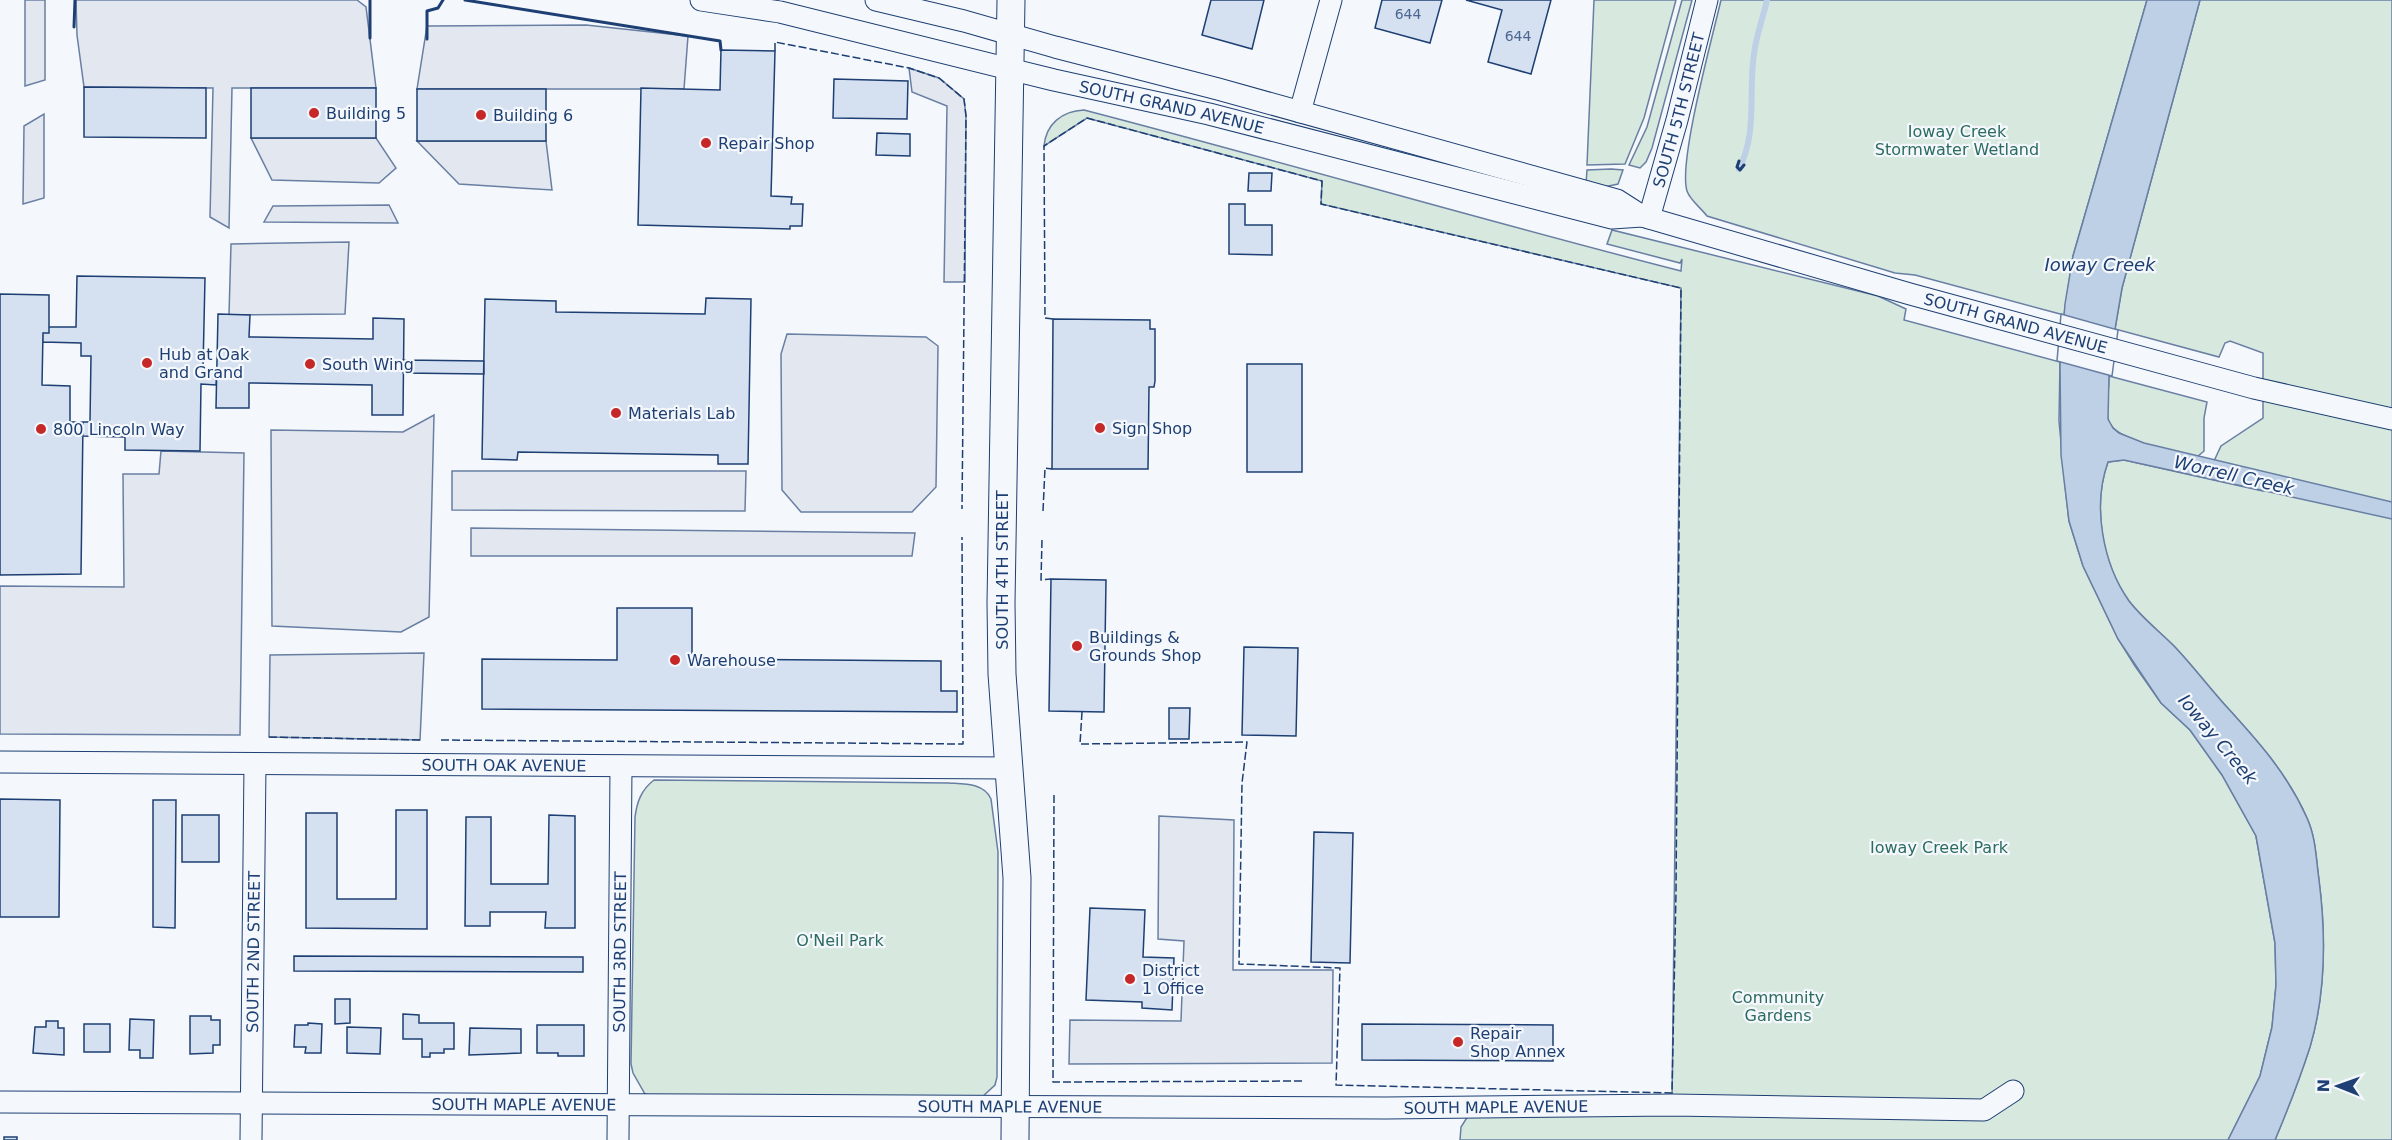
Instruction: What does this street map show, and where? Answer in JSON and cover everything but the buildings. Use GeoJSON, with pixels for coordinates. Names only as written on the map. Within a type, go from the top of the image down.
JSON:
{"type":"FeatureCollection","features":[{"type":"Feature","properties":{"kind":"main road","name":"SOUTH 4TH STREET"},"geometry":{"type":"LineString","coordinates":[[1011,0],[1001,603],[1002,674],[1017,878],[1015,1140]]}},
{"type":"Feature","properties":{"kind":"street","name":"SOUTH GRAND AVENUE"},"geometry":{"type":"LineString","coordinates":[[701,0],[780,12],[1010,69],[1209,114],[1612,218],[1646,217]]}},
{"type":"Feature","properties":{"kind":"street","name":"SOUTH GRAND AVENUE"},"geometry":{"type":"LineString","coordinates":[[876,0],[964,21],[1617,200],[1646,217],[1910,294],[2254,388],[2392,419]]}},
{"type":"Feature","properties":{"kind":"street"},"geometry":{"type":"LineString","coordinates":[[1300,112],[1331,0]]}},
{"type":"Feature","properties":{"kind":"street","name":"SOUTH 5TH STREET"},"geometry":{"type":"LineString","coordinates":[[1646,217],[1677,120],[1707,0]]}},
{"type":"Feature","properties":{"kind":"street","name":"SOUTH OAK AVENUE"},"geometry":{"type":"LineString","coordinates":[[0,762],[1008,768]]}},
{"type":"Feature","properties":{"kind":"street","name":"SOUTH 2ND STREET"},"geometry":{"type":"LineString","coordinates":[[251,1140],[255,764]]}},
{"type":"Feature","properties":{"kind":"street","name":"SOUTH 3RD STREET"},"geometry":{"type":"LineString","coordinates":[[618,1140],[621,766]]}},
{"type":"Feature","properties":{"kind":"street","name":"SOUTH MAPLE AVENUE"},"geometry":{"type":"LineString","coordinates":[[0,1102],[1398,1108],[1672,1105],[1984,1110],[2013,1091]]}},
{"type":"Feature","properties":{"kind":"green space"},"geometry":{"type":"Polygon","coordinates":[[[1594,0],[1676,0],[1644,118],[1625,164],[1587,165],[1594,0]]]}},
{"type":"Feature","properties":{"kind":"green space"},"geometry":{"type":"Polygon","coordinates":[[[1682,0],[1692,0],[1652,148],[1646,162],[1640,168],[1629,165],[1647,127],[1682,0]]]}},
{"type":"Feature","properties":{"kind":"green space","name":"Ioway Creek Stormwater Wetland"},"geometry":{"type":"Polygon","coordinates":[[[1721,0],[2147,0],[2073,256],[2064,315],[1915,275],[1895,273],[1707,216],[1687,191],[1687,154],[1704,68],[1721,0]]]}},
{"type":"Feature","properties":{"kind":"green space"},"geometry":{"type":"Polygon","coordinates":[[[2200,0],[2392,0],[2392,1140],[2275,1140],[2310,1047],[2322,985],[2323,922],[2312,833],[2299,802],[2270,758],[2181,653],[2129,601],[2112,570],[2102,534],[2101,497],[2108,462],[2124,460],[2263,491],[2263,472],[2214,461],[2221,446],[2263,418],[2263,353],[2230,341],[2225,343],[2219,357],[2115,329],[2122,288],[2200,0]]]}},
{"type":"Feature","properties":{"kind":"green space","name":"Ioway Creek Park"},"geometry":{"type":"Polygon","coordinates":[[[1084,110],[1681,271],[1682,259],[1680,263],[1607,244],[1612,230],[1878,296],[1906,309],[1904,320],[2060,362],[2059,421],[2069,521],[2083,566],[2118,639],[2135,666],[2161,703],[2190,730],[2222,775],[2256,836],[2275,943],[2276,985],[2272,1027],[2260,1076],[2228,1140],[1460,1140],[1461,1127],[1468,1116],[1672,1105],[1681,288],[1321,204],[1322,181],[1087,118],[1044,146],[1048,131],[1056,120],[1069,113],[1084,110]]]}},
{"type":"Feature","properties":{"kind":"green space"},"geometry":{"type":"Polygon","coordinates":[[[1587,170],[1623,170],[1618,184],[1604,187],[1586,184],[1587,170]]]}},
{"type":"Feature","properties":{"kind":"green space"},"geometry":{"type":"Polygon","coordinates":[[[2109,376],[2207,402],[2204,418],[2204,451],[2197,457],[2161,449],[2133,440],[2112,427],[2107,414],[2109,376]]]}},
{"type":"Feature","properties":{"kind":"green space","name":"O'Neil Park"},"geometry":{"type":"Polygon","coordinates":[[[654,780],[949,783],[973,785],[984,790],[991,799],[998,852],[997,1077],[995,1085],[982,1097],[656,1097],[645,1094],[633,1073],[631,1064],[635,817],[640,797],[654,780]]]}},
{"type":"Feature","properties":{"kind":"shaded area"},"geometry":{"type":"Polygon","coordinates":[[[25,0],[45,0],[45,80],[25,86],[25,0]]]}},
{"type":"Feature","properties":{"kind":"shaded area"},"geometry":{"type":"Polygon","coordinates":[[[76,0],[357,0],[366,7],[376,88],[232,88],[229,228],[210,217],[213,88],[84,87],[77,35],[76,0]]]}},
{"type":"Feature","properties":{"kind":"shaded area"},"geometry":{"type":"Polygon","coordinates":[[[586,25],[688,36],[684,89],[417,89],[427,26],[586,25]]]}},
{"type":"Feature","properties":{"kind":"shaded area"},"geometry":{"type":"Polygon","coordinates":[[[909,68],[939,78],[964,99],[966,116],[965,282],[944,282],[947,106],[912,92],[909,68]]]}},
{"type":"Feature","properties":{"kind":"shaded area"},"geometry":{"type":"Polygon","coordinates":[[[44,114],[44,198],[23,204],[24,126],[44,114]]]}},
{"type":"Feature","properties":{"kind":"shaded area"},"geometry":{"type":"Polygon","coordinates":[[[251,138],[376,138],[396,168],[379,183],[272,180],[251,138]]]}},
{"type":"Feature","properties":{"kind":"shaded area"},"geometry":{"type":"Polygon","coordinates":[[[417,141],[546,141],[552,190],[459,184],[417,141]]]}},
{"type":"Feature","properties":{"kind":"shaded area"},"geometry":{"type":"Polygon","coordinates":[[[389,205],[398,223],[264,222],[273,206],[389,205]]]}},
{"type":"Feature","properties":{"kind":"shaded area"},"geometry":{"type":"Polygon","coordinates":[[[349,242],[345,314],[229,315],[231,244],[349,242]]]}},
{"type":"Feature","properties":{"kind":"shaded area"},"geometry":{"type":"Polygon","coordinates":[[[787,334],[926,337],[938,346],[936,487],[912,512],[801,512],[782,490],[781,354],[787,334]]]}},
{"type":"Feature","properties":{"kind":"shaded area"},"geometry":{"type":"Polygon","coordinates":[[[434,415],[429,617],[401,632],[272,626],[271,430],[403,432],[434,415]]]}},
{"type":"Feature","properties":{"kind":"shaded area"},"geometry":{"type":"Polygon","coordinates":[[[161,451],[244,453],[240,735],[0,734],[0,586],[124,587],[123,474],[159,474],[161,451]]]}},
{"type":"Feature","properties":{"kind":"shaded area"},"geometry":{"type":"Polygon","coordinates":[[[452,471],[746,471],[745,511],[452,510],[452,471]]]}},
{"type":"Feature","properties":{"kind":"shaded area"},"geometry":{"type":"Polygon","coordinates":[[[471,528],[915,533],[912,556],[471,556],[471,528]]]}},
{"type":"Feature","properties":{"kind":"shaded area"},"geometry":{"type":"Polygon","coordinates":[[[424,653],[420,740],[269,737],[270,655],[424,653]]]}},
{"type":"Feature","properties":{"kind":"shaded area"},"geometry":{"type":"Polygon","coordinates":[[[1159,816],[1234,820],[1233,970],[1333,970],[1332,1063],[1069,1064],[1070,1020],[1181,1021],[1184,941],[1158,939],[1159,816]]]}},
{"type":"Feature","properties":{"kind":"water","name":"Ioway Creek"},"geometry":{"type":"Polygon","coordinates":[[[2147,0],[2200,0],[2122,288],[2109,376],[2108,419],[2119,433],[2144,443],[2392,502],[2392,519],[2124,460],[2108,462],[2103,479],[2101,516],[2103,534],[2112,570],[2120,586],[2134,607],[2181,653],[2270,758],[2299,802],[2312,833],[2323,922],[2322,985],[2310,1047],[2275,1140],[2228,1140],[2260,1076],[2272,1027],[2276,985],[2275,943],[2256,836],[2222,775],[2190,730],[2161,703],[2118,639],[2083,566],[2069,521],[2061,455],[2060,365],[2065,304],[2073,256],[2147,0]]]}},
{"type":"Feature","properties":{"kind":"pier"},"geometry":{"type":"Polygon","coordinates":[[[2061,314],[2118,330],[2112,376],[2057,361],[2061,314]]]}},
{"type":"Feature","properties":{"kind":"waterway"},"geometry":{"type":"LineString","coordinates":[[1739,169],[1749,141],[1752,69],[1767,0]]}},
{"type":"Feature","properties":{"kind":"fence"},"geometry":{"type":"LineString","coordinates":[[775,51],[775,42],[909,68],[939,78],[964,99],[966,116],[962,509]]}},
{"type":"Feature","properties":{"kind":"fence"},"geometry":{"type":"LineString","coordinates":[[1053,319],[1045,318],[1044,146],[1087,118],[1322,181],[1321,204],[1681,288],[1672,1093],[1336,1085],[1340,968],[1239,964],[1242,783],[1247,742],[1080,744],[1082,712]]}},
{"type":"Feature","properties":{"kind":"fence"},"geometry":{"type":"LineString","coordinates":[[1043,511],[1045,468],[1052,469]]}},
{"type":"Feature","properties":{"kind":"fence"},"geometry":{"type":"LineString","coordinates":[[441,740],[963,744],[962,537]]}},
{"type":"Feature","properties":{"kind":"fence"},"geometry":{"type":"LineString","coordinates":[[1042,540],[1041,580],[1051,579]]}},
{"type":"Feature","properties":{"kind":"fence"},"geometry":{"type":"LineString","coordinates":[[269,737],[420,740]]}},
{"type":"Feature","properties":{"kind":"fence"},"geometry":{"type":"LineString","coordinates":[[1054,795],[1053,1082],[1304,1081]]}},
{"type":"Feature","properties":{"kind":"wall"},"geometry":{"type":"LineString","coordinates":[[74,27],[75,0]]}},
{"type":"Feature","properties":{"kind":"wall"},"geometry":{"type":"LineString","coordinates":[[370,0],[370,38]]}},
{"type":"Feature","properties":{"kind":"wall"},"geometry":{"type":"LineString","coordinates":[[427,39],[427,11],[438,8],[443,0]]}},
{"type":"Feature","properties":{"kind":"wall"},"geometry":{"type":"LineString","coordinates":[[465,0],[720,41],[721,50]]}},
{"type":"Feature","properties":{"kind":"wall"},"geometry":{"type":"LineString","coordinates":[[1739,161],[1737,167],[1740,170],[1744,165]]}},
{"type":"Feature","properties":{"kind":"place","name":"Building 5"},"geometry":{"type":"Point","coordinates":[314,113]}},
{"type":"Feature","properties":{"kind":"place","name":"Building 6"},"geometry":{"type":"Point","coordinates":[481,115]}},
{"type":"Feature","properties":{"kind":"place","name":"Repair Shop"},"geometry":{"type":"Point","coordinates":[706,143]}},
{"type":"Feature","properties":{"kind":"place","name":"Hub at Oak and Grand"},"geometry":{"type":"Point","coordinates":[147,363]}},
{"type":"Feature","properties":{"kind":"place","name":"South Wing"},"geometry":{"type":"Point","coordinates":[310,364]}},
{"type":"Feature","properties":{"kind":"place","name":"Materials Lab"},"geometry":{"type":"Point","coordinates":[616,413]}},
{"type":"Feature","properties":{"kind":"place","name":"Sign Shop"},"geometry":{"type":"Point","coordinates":[1100,428]}},
{"type":"Feature","properties":{"kind":"place","name":"800 Lincoln Way"},"geometry":{"type":"Point","coordinates":[41,429]}},
{"type":"Feature","properties":{"kind":"place","name":"Buildings & Grounds Shop"},"geometry":{"type":"Point","coordinates":[1077,646]}},
{"type":"Feature","properties":{"kind":"place","name":"Warehouse"},"geometry":{"type":"Point","coordinates":[675,660]}},
{"type":"Feature","properties":{"kind":"place","name":"District 1 Office"},"geometry":{"type":"Point","coordinates":[1130,979]}},
{"type":"Feature","properties":{"kind":"place","name":"Repair Shop Annex"},"geometry":{"type":"Point","coordinates":[1458,1042]}},
{"type":"Feature","properties":{"kind":"water label","name":"Worrell Creek"},"geometry":{"type":"Point","coordinates":[2234,475]}},
{"type":"Feature","properties":{"kind":"park label","name":"Community Gardens"},"geometry":{"type":"Point","coordinates":[1778,1006]}}]}
